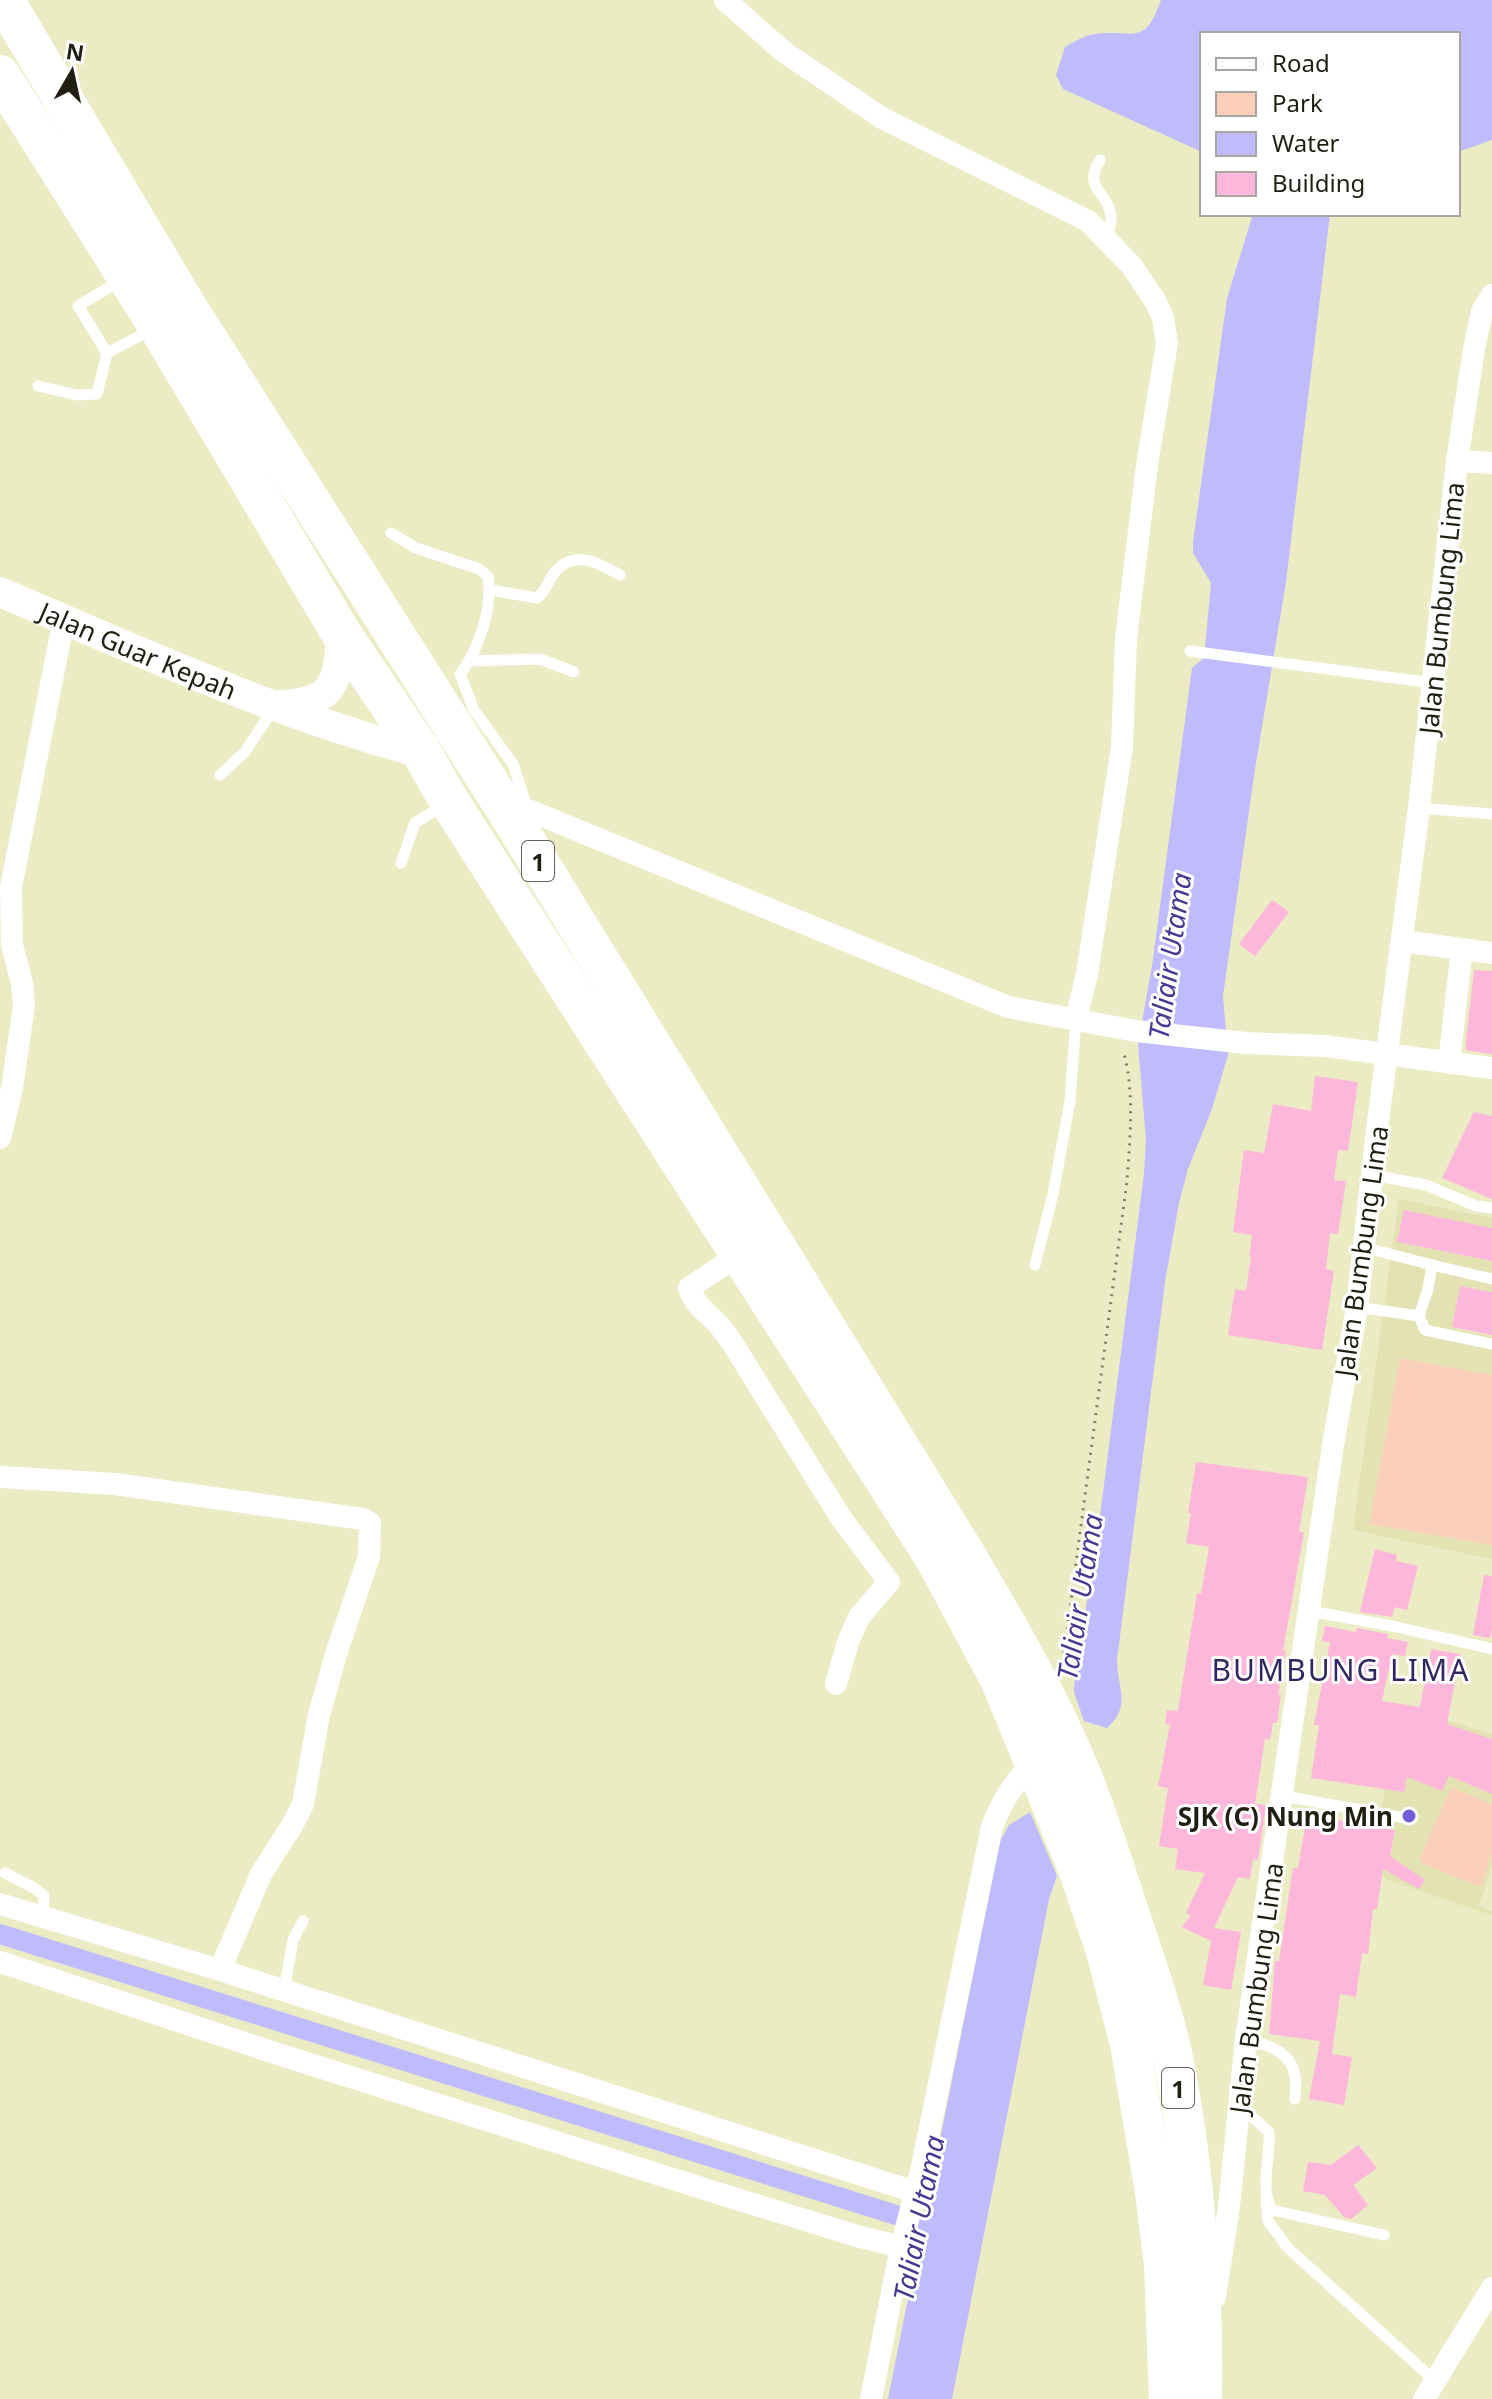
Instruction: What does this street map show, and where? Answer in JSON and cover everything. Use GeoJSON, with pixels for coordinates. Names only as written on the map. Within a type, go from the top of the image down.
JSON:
{"type":"FeatureCollection","features":[{"type":"Feature","properties":{"kind":"highway","name":"1"},"geometry":{"type":"LineString","coordinates":[[4,0],[185,304],[520,814],[967,1557],[1016,1641],[1061,1729],[1087,1789],[1145,1962],[1176,2070],[1189,2164],[1203,2326],[1191,2399]]}},
{"type":"Feature","properties":{"kind":"highway","name":"1"},"geometry":{"type":"LineString","coordinates":[[0,75],[16,112],[158,326],[341,633],[422,753],[733,1259],[935,1558],[1000,1679],[1079,1871],[1110,1967],[1130,2044],[1144,2117],[1164,2264],[1191,2399]]}},
{"type":"Feature","properties":{"kind":"main road","name":"Jalan Guar Kepah"},"geometry":{"type":"LineString","coordinates":[[0,592],[275,706],[372,740],[422,753]]}},
{"type":"Feature","properties":{"kind":"main road"},"geometry":{"type":"LineString","coordinates":[[275,706],[304,704],[320,699],[340,664],[341,633]]}},
{"type":"Feature","properties":{"kind":"street"},"geometry":{"type":"LineString","coordinates":[[725,0],[784,52],[882,118],[1088,221],[1131,265],[1163,318],[1167,343],[1147,465],[1126,639],[1122,747],[1087,974],[1076,1019]]}},
{"type":"Feature","properties":{"kind":"street","name":"Jalan Bumbung Lima"},"geometry":{"type":"LineString","coordinates":[[1191,2399],[1208,2336],[1229,2207],[1246,2039],[1333,1445],[1357,1307],[1419,808],[1457,461],[1474,349],[1482,311],[1491,296]]}},
{"type":"Feature","properties":{"kind":"street"},"geometry":{"type":"LineString","coordinates":[[1457,461],[1492,463]]}},
{"type":"Feature","properties":{"kind":"street"},"geometry":{"type":"LineString","coordinates":[[0,1138],[12,1088],[24,1006],[22,983],[12,945],[11,887],[64,619]]}},
{"type":"Feature","properties":{"kind":"street"},"geometry":{"type":"LineString","coordinates":[[520,814],[1008,1007],[1136,1031],[1246,1043],[1325,1046],[1492,1068]]}},
{"type":"Feature","properties":{"kind":"street"},"geometry":{"type":"LineString","coordinates":[[1402,941],[1492,953]]}},
{"type":"Feature","properties":{"kind":"street"},"geometry":{"type":"LineString","coordinates":[[1449,1063],[1462,949]]}},
{"type":"Feature","properties":{"kind":"street"},"geometry":{"type":"LineString","coordinates":[[733,1259],[689,1288],[693,1300],[718,1323],[733,1344],[841,1518],[889,1582],[859,1617],[836,1684]]}},
{"type":"Feature","properties":{"kind":"street"},"geometry":{"type":"LineString","coordinates":[[0,1477],[115,1484],[363,1519],[370,1523],[369,1557],[319,1715],[303,1804],[261,1874],[220,1970]]}},
{"type":"Feature","properties":{"kind":"street"},"geometry":{"type":"LineString","coordinates":[[871,2399],[992,1827],[1003,1800],[1037,1768]]}},
{"type":"Feature","properties":{"kind":"street"},"geometry":{"type":"LineString","coordinates":[[0,1904],[220,1970],[914,2196]]}},
{"type":"Feature","properties":{"kind":"street"},"geometry":{"type":"LineString","coordinates":[[0,1962],[744,2202],[857,2236],[903,2242]]}},
{"type":"Feature","properties":{"kind":"street"},"geometry":{"type":"LineString","coordinates":[[1189,2164],[1202,2216],[1216,2223],[1224,2220],[1229,2207]]}},
{"type":"Feature","properties":{"kind":"street"},"geometry":{"type":"LineString","coordinates":[[1430,2390],[1492,2288]]}},
{"type":"Feature","properties":{"kind":"lane"},"geometry":{"type":"LineString","coordinates":[[1100,160],[1092,179],[1109,209],[1111,219],[1107,239]]}},
{"type":"Feature","properties":{"kind":"lane"},"geometry":{"type":"LineString","coordinates":[[38,386],[77,395],[97,394],[107,353],[78,306],[127,277]]}},
{"type":"Feature","properties":{"kind":"lane"},"geometry":{"type":"LineString","coordinates":[[107,353],[158,326]]}},
{"type":"Feature","properties":{"kind":"lane"},"geometry":{"type":"LineString","coordinates":[[391,533],[416,548],[479,569],[488,576],[488,606],[470,661],[460,674],[474,710],[513,764],[520,814]]}},
{"type":"Feature","properties":{"kind":"lane"},"geometry":{"type":"LineString","coordinates":[[490,590],[537,598],[555,572],[577,559],[604,566],[620,575]]}},
{"type":"Feature","properties":{"kind":"lane"},"geometry":{"type":"LineString","coordinates":[[1194,651],[1433,683]]}},
{"type":"Feature","properties":{"kind":"lane"},"geometry":{"type":"LineString","coordinates":[[470,661],[540,659],[574,672]]}},
{"type":"Feature","properties":{"kind":"lane"},"geometry":{"type":"LineString","coordinates":[[220,775],[245,752],[275,706]]}},
{"type":"Feature","properties":{"kind":"lane"},"geometry":{"type":"LineString","coordinates":[[401,863],[415,823],[449,801]]}},
{"type":"Feature","properties":{"kind":"lane"},"geometry":{"type":"LineString","coordinates":[[1419,808],[1492,814]]}},
{"type":"Feature","properties":{"kind":"lane"},"geometry":{"type":"LineString","coordinates":[[1035,1265],[1053,1194],[1070,1101],[1076,1019]]}},
{"type":"Feature","properties":{"kind":"lane"},"geometry":{"type":"LineString","coordinates":[[1372,1175],[1426,1185],[1476,1206],[1492,1208]]}},
{"type":"Feature","properties":{"kind":"lane"},"geometry":{"type":"LineString","coordinates":[[1363,1247],[1492,1279]]}},
{"type":"Feature","properties":{"kind":"lane"},"geometry":{"type":"LineString","coordinates":[[1432,1265],[1419,1316],[1425,1330],[1492,1344]]}},
{"type":"Feature","properties":{"kind":"lane"},"geometry":{"type":"LineString","coordinates":[[1357,1307],[1419,1316]]}},
{"type":"Feature","properties":{"kind":"lane"},"geometry":{"type":"LineString","coordinates":[[1309,1611],[1492,1649]]}},
{"type":"Feature","properties":{"kind":"lane"},"geometry":{"type":"LineString","coordinates":[[1283,1796],[1411,1819]]}},
{"type":"Feature","properties":{"kind":"lane"},"geometry":{"type":"LineString","coordinates":[[5,1873],[44,1896],[43,1918]]}},
{"type":"Feature","properties":{"kind":"lane"},"geometry":{"type":"LineString","coordinates":[[284,1991],[293,1940],[303,1921]]}},
{"type":"Feature","properties":{"kind":"lane"},"geometry":{"type":"LineString","coordinates":[[1246,2039],[1267,2044],[1292,2063],[1298,2078],[1295,2099]]}},
{"type":"Feature","properties":{"kind":"lane"},"geometry":{"type":"LineString","coordinates":[[1238,2105],[1269,2132],[1268,2221],[1288,2248],[1430,2390]]}},
{"type":"Feature","properties":{"kind":"lane"},"geometry":{"type":"LineString","coordinates":[[1266,2199],[1272,2210],[1384,2235]]}},
{"type":"Feature","properties":{"kind":"path"},"geometry":{"type":"LineString","coordinates":[[1064,1653],[1118,1258],[1130,1133],[1124,1055],[1119,1040],[1109,1026]]}},
{"type":"Feature","properties":{"kind":"shaded area"},"geometry":{"type":"Polygon","coordinates":[[[1399,1199],[1492,1218],[1492,1228],[1398,1242],[1492,1261],[1492,1292],[1460,1286],[1452,1328],[1492,1336],[1492,1375],[1400,1358],[1369,1524],[1492,1545],[1492,1559],[1353,1530],[1399,1199]]]}},
{"type":"Feature","properties":{"kind":"shaded area","name":"SJK (C) Nung Min"},"geometry":{"type":"Polygon","coordinates":[[[1397,1705],[1492,1734],[1492,1739],[1439,1722],[1410,1778],[1442,1791],[1449,1776],[1492,1794],[1492,1804],[1450,1787],[1481,1887],[1492,1852],[1492,1866],[1479,1906],[1492,1911],[1492,1915],[1390,1881],[1373,1869],[1397,1705]],[[1381,1828],[1375,1865],[1419,1888],[1424,1879],[1390,1856],[1395,1830],[1381,1828]]]}},
{"type":"Feature","properties":{"kind":"green space"},"geometry":{"type":"Polygon","coordinates":[[[1400,1358],[1492,1375],[1492,1545],[1369,1524],[1400,1358]]]}},
{"type":"Feature","properties":{"kind":"green space"},"geometry":{"type":"Polygon","coordinates":[[[1451,1787],[1492,1804],[1492,1852],[1481,1887],[1423,1864],[1420,1858],[1451,1787]]]}},
{"type":"Feature","properties":{"kind":"water"},"geometry":{"type":"Polygon","coordinates":[[[1161,0],[1492,0],[1492,140],[1460,151],[1460,32],[1200,32],[1200,151],[1063,89],[1056,75],[1065,47],[1091,35],[1143,31],[1161,0]]]}},
{"type":"Feature","properties":{"kind":"water","name":"Taliair Utama"},"geometry":{"type":"Polygon","coordinates":[[[1252,216],[1330,216],[1286,582],[1255,769],[1223,996],[1228,1055],[1179,1203],[1165,1282],[1117,1660],[1121,1704],[1115,1720],[1107,1728],[1084,1721],[1074,1692],[1075,1672],[1096,1547],[1144,1174],[1146,1140],[1138,1044],[1152,966],[1192,668],[1204,658],[1211,583],[1193,553],[1193,542],[1227,298],[1252,216]]]}},
{"type":"Feature","properties":{"kind":"water"},"geometry":{"type":"Polygon","coordinates":[[[1030,1812],[1057,1876],[1049,1899],[952,2399],[888,2399],[1000,1841],[1009,1825],[1030,1812]]]}},
{"type":"Feature","properties":{"kind":"building"},"geometry":{"type":"Polygon","coordinates":[[[1272,900],[1289,912],[1255,956],[1239,944],[1272,900]]]}},
{"type":"Feature","properties":{"kind":"building"},"geometry":{"type":"Polygon","coordinates":[[[1474,970],[1492,971],[1492,1054],[1465,1050],[1474,970]]]}},
{"type":"Feature","properties":{"kind":"building"},"geometry":{"type":"Polygon","coordinates":[[[1315,1076],[1358,1082],[1348,1151],[1338,1150],[1334,1180],[1346,1181],[1338,1234],[1330,1233],[1326,1269],[1334,1271],[1322,1350],[1228,1335],[1235,1289],[1246,1291],[1251,1257],[1252,1235],[1233,1232],[1244,1150],[1264,1153],[1273,1104],[1311,1111],[1315,1076]]]}},
{"type":"Feature","properties":{"kind":"building"},"geometry":{"type":"Polygon","coordinates":[[[1474,1112],[1492,1116],[1492,1199],[1442,1178],[1474,1112]]]}},
{"type":"Feature","properties":{"kind":"building"},"geometry":{"type":"Polygon","coordinates":[[[1404,1210],[1492,1228],[1492,1261],[1397,1242],[1404,1210]]]}},
{"type":"Feature","properties":{"kind":"building"},"geometry":{"type":"Polygon","coordinates":[[[1460,1286],[1492,1292],[1492,1335],[1452,1327],[1460,1286]]]}},
{"type":"Feature","properties":{"kind":"building"},"geometry":{"type":"Polygon","coordinates":[[[1196,1462],[1308,1477],[1299,1532],[1304,1532],[1283,1651],[1286,1651],[1278,1695],[1281,1695],[1277,1723],[1273,1723],[1270,1740],[1265,1739],[1255,1804],[1266,1805],[1258,1860],[1253,1859],[1250,1879],[1238,1877],[1214,1928],[1241,1932],[1231,1990],[1203,1985],[1211,1941],[1182,1927],[1191,1915],[1186,1913],[1205,1873],[1175,1869],[1178,1849],[1159,1846],[1168,1788],[1158,1786],[1170,1725],[1165,1724],[1167,1710],[1178,1711],[1197,1593],[1201,1594],[1209,1547],[1186,1543],[1196,1462]]]}},
{"type":"Feature","properties":{"kind":"building"},"geometry":{"type":"Polygon","coordinates":[[[1375,1549],[1397,1555],[1396,1561],[1418,1566],[1407,1610],[1395,1607],[1392,1617],[1360,1612],[1375,1549]]]}},
{"type":"Feature","properties":{"kind":"building"},"geometry":{"type":"Polygon","coordinates":[[[1484,1575],[1492,1576],[1490,1638],[1473,1635],[1484,1575]]]}},
{"type":"Feature","properties":{"kind":"building"},"geometry":{"type":"Polygon","coordinates":[[[1325,1626],[1356,1632],[1357,1628],[1388,1634],[1387,1638],[1408,1642],[1405,1656],[1392,1654],[1382,1701],[1420,1707],[1431,1649],[1460,1654],[1447,1724],[1492,1739],[1492,1794],[1449,1776],[1442,1791],[1407,1777],[1404,1792],[1311,1778],[1319,1725],[1314,1725],[1330,1642],[1322,1641],[1325,1626]]]}},
{"type":"Feature","properties":{"kind":"building"},"geometry":{"type":"Polygon","coordinates":[[[1307,1815],[1395,1830],[1390,1856],[1425,1880],[1419,1889],[1383,1869],[1377,1909],[1373,1909],[1368,1954],[1362,1953],[1356,1997],[1340,1994],[1332,2054],[1352,2057],[1344,2105],[1309,2099],[1320,2041],[1269,2034],[1275,1961],[1279,1961],[1293,1868],[1298,1868],[1307,1815]]]}},
{"type":"Feature","properties":{"kind":"building"},"geometry":{"type":"Polygon","coordinates":[[[1358,2145],[1377,2168],[1353,2185],[1368,2205],[1351,2219],[1344,2217],[1325,2195],[1303,2191],[1308,2162],[1331,2165],[1358,2145]]]}},
{"type":"Feature","properties":{"kind":"waterway","name":"Taliair Utama"},"geometry":{"type":"LineString","coordinates":[[0,1934],[944,2230]]}},
{"type":"Feature","properties":{"kind":"place","name":"SJK (C) Nung Min"},"geometry":{"type":"Point","coordinates":[1409,1816]}},
{"type":"Feature","properties":{"kind":"district","name":"BUMBUNG LIMA"},"geometry":{"type":"Point","coordinates":[1341,1669]}}]}
